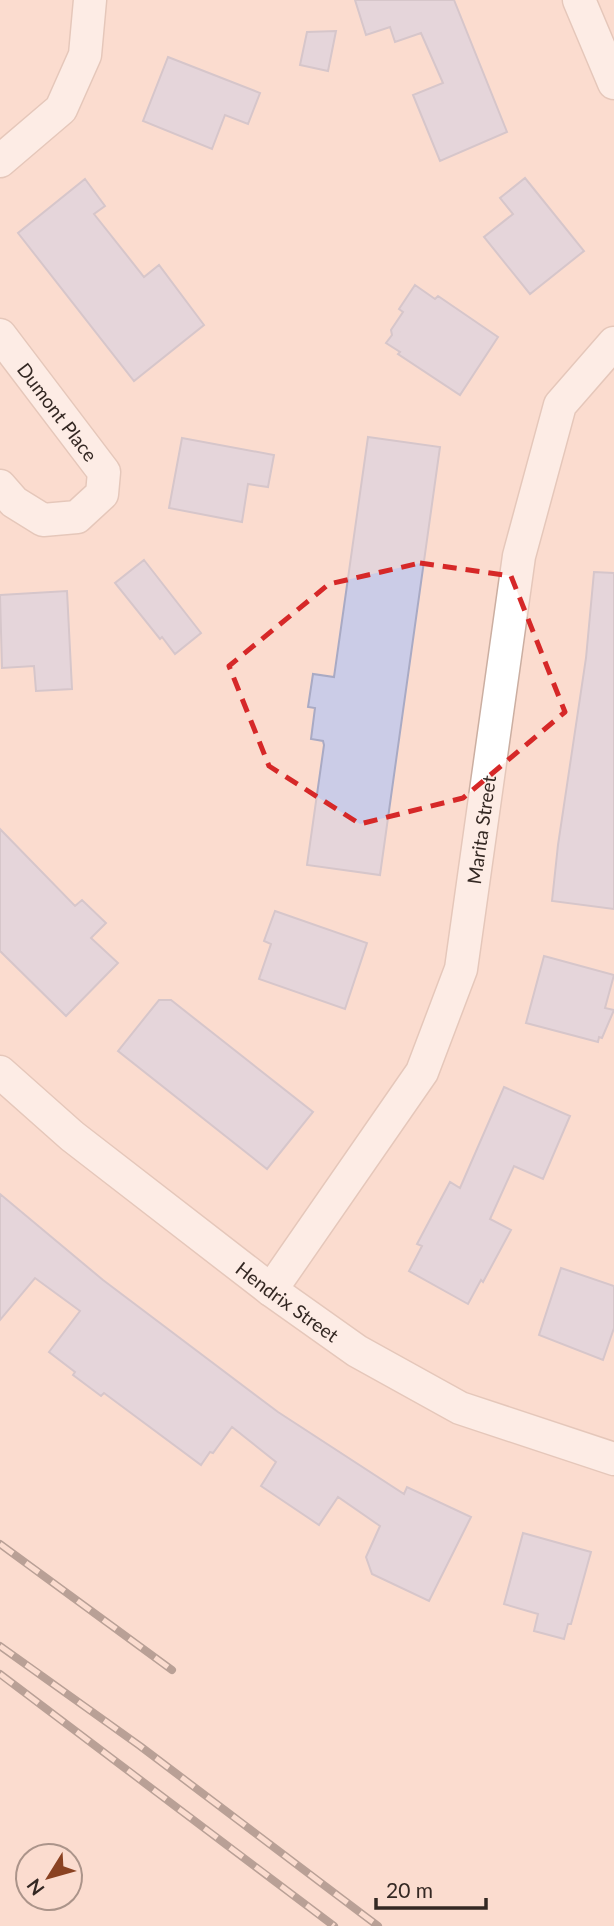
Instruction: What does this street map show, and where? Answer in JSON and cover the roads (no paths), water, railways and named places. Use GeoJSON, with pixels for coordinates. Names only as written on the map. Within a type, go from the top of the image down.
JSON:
{"type":"FeatureCollection","features":[{"type":"Feature","properties":{"kind":"street"},"geometry":{"type":"LineString","coordinates":[[0,161],[61,109],[85,55],[90,0]]}},
{"type":"Feature","properties":{"kind":"street"},"geometry":{"type":"LineString","coordinates":[[579,0],[614,83]]}},
{"type":"Feature","properties":{"kind":"street","name":"Dumont Place"},"geometry":{"type":"LineString","coordinates":[[0,335],[104,471],[102,494],[77,517],[43,520],[13,502],[0,486]]}},
{"type":"Feature","properties":{"kind":"street","name":"Marita Street"},"geometry":{"type":"LineString","coordinates":[[271,1290],[422,1072],[461,969],[519,556],[560,405],[614,343]]}},
{"type":"Feature","properties":{"kind":"street","name":"Hendrix Street"},"geometry":{"type":"LineString","coordinates":[[0,1072],[72,1136],[271,1290],[357,1351],[460,1408],[614,1459]]}},
{"type":"Feature","properties":{"kind":"railway"},"geometry":{"type":"LineString","coordinates":[[0,1544],[172,1670]]}},
{"type":"Feature","properties":{"kind":"railway"},"geometry":{"type":"LineString","coordinates":[[0,1646],[140,1746],[378,1926]]}},
{"type":"Feature","properties":{"kind":"railway"},"geometry":{"type":"LineString","coordinates":[[0,1674],[334,1926]]}}]}
